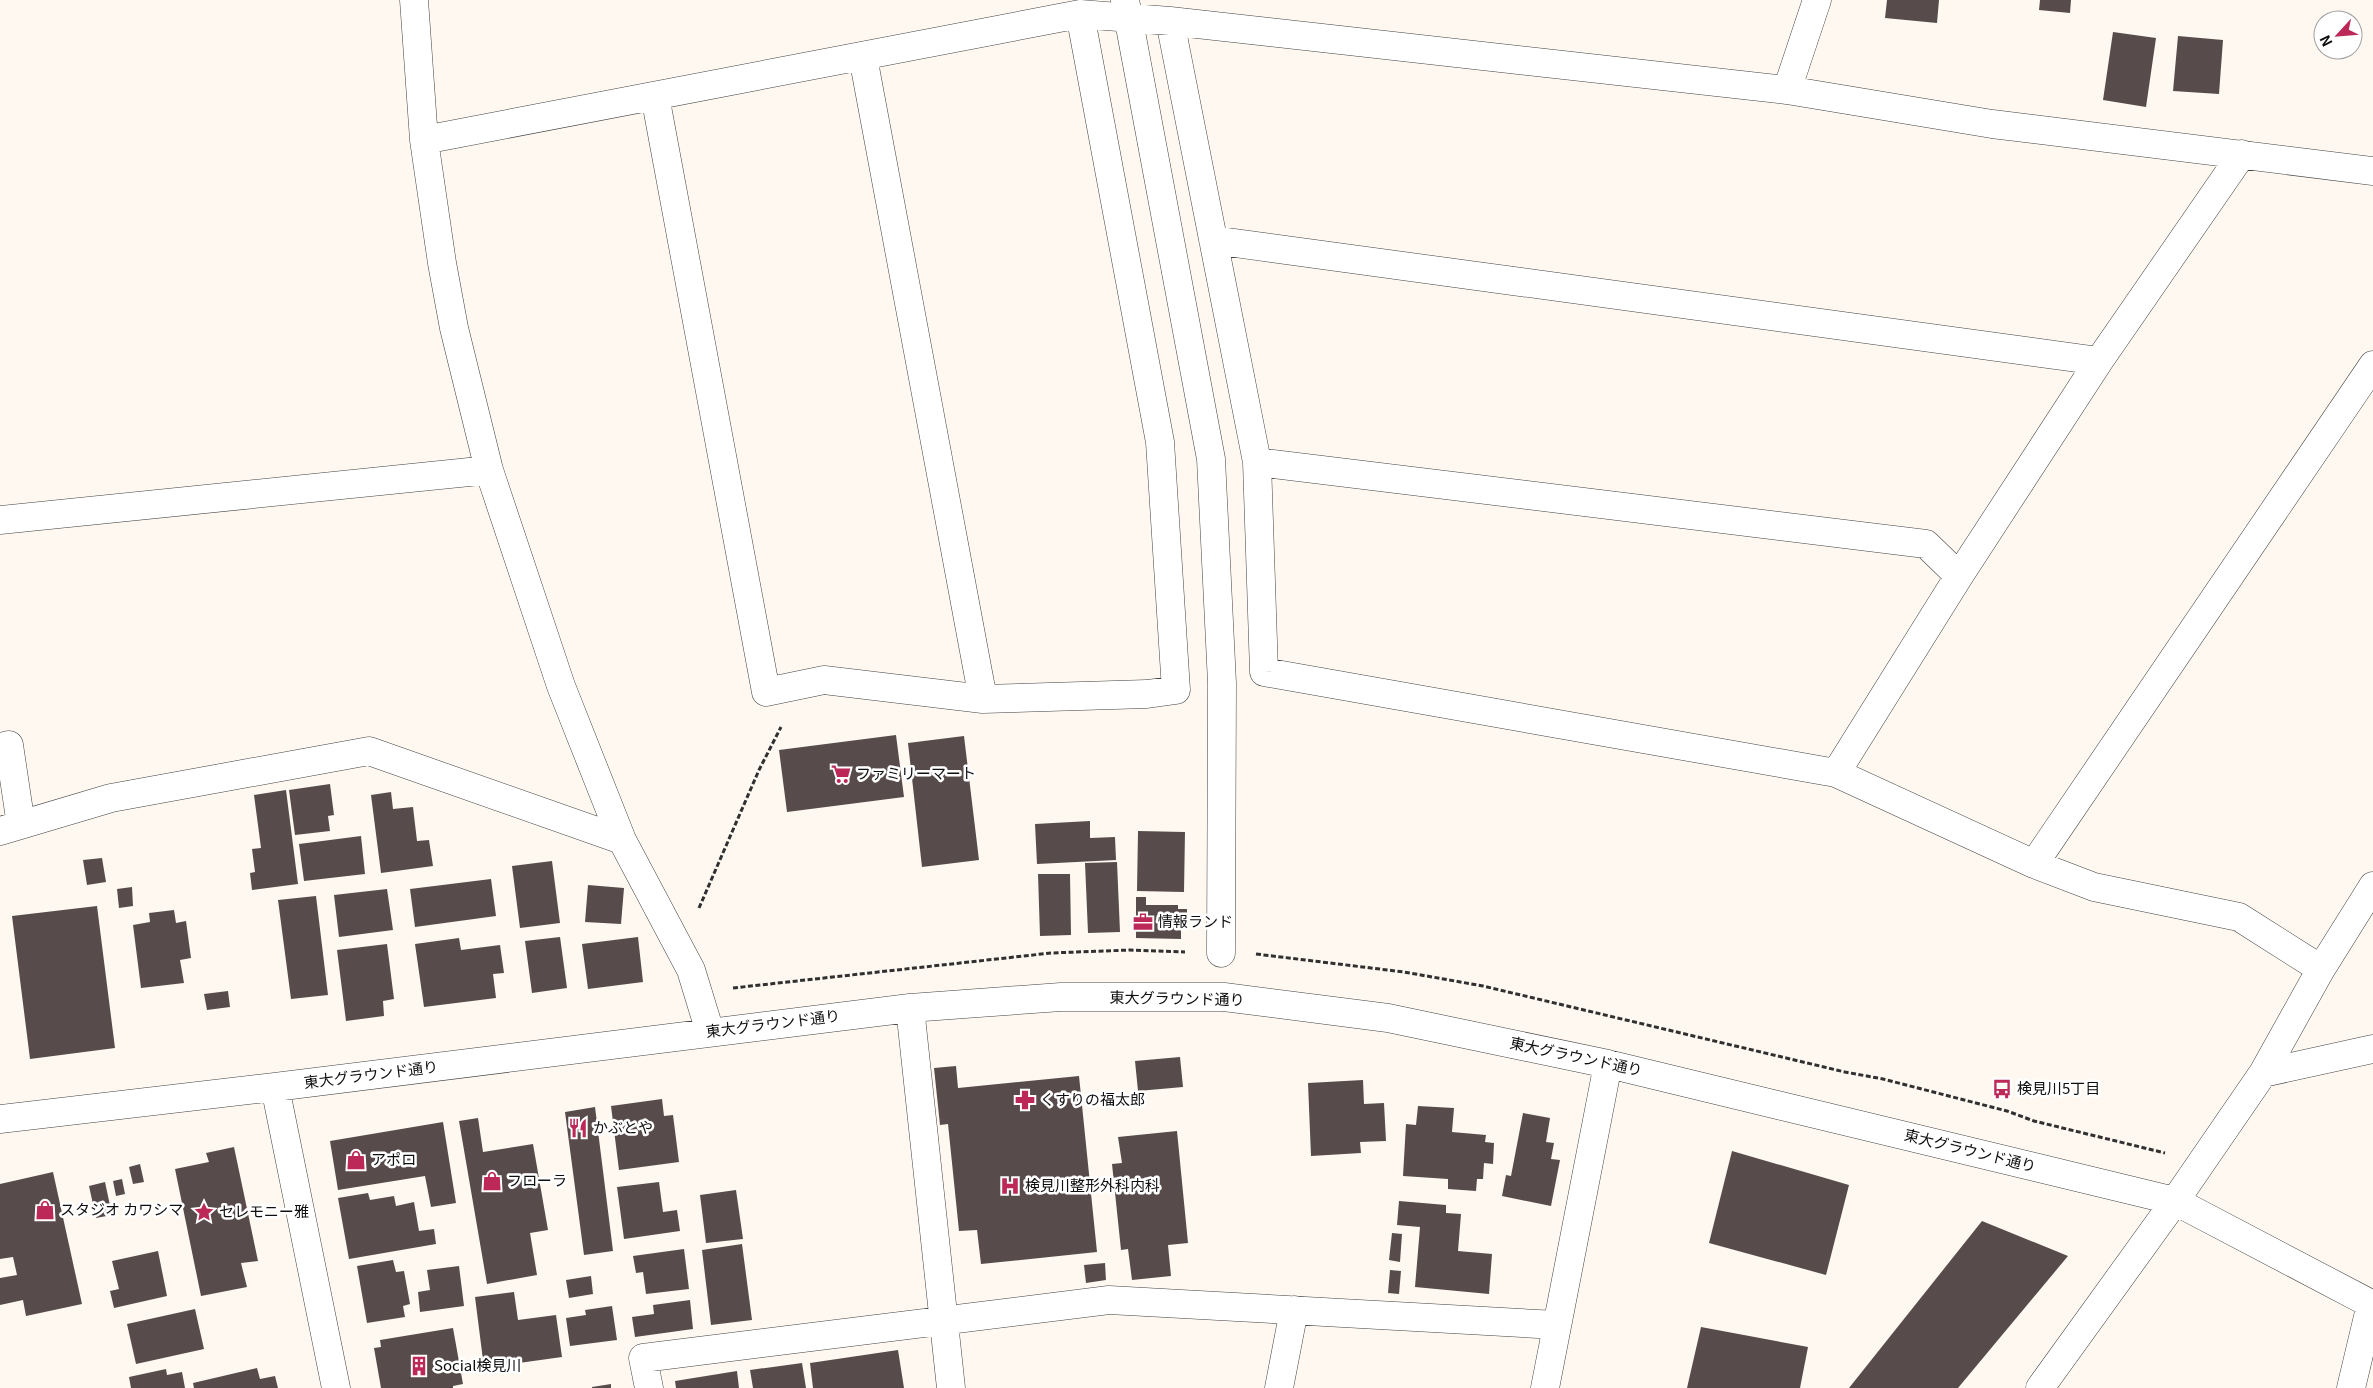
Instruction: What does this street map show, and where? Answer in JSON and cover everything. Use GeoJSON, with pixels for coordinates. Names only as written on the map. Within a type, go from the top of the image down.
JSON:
{"type":"FeatureCollection","features":[{"type":"Feature","properties":{"kind":"street"},"geometry":{"type":"LineString","coordinates":[[414,0],[424,140],[442,263],[454,328],[489,470],[561,686],[622,840],[692,970],[710,1032]]}},
{"type":"Feature","properties":{"kind":"street"},"geometry":{"type":"LineString","coordinates":[[1786,90],[1816,0]]}},
{"type":"Feature","properties":{"kind":"street"},"geometry":{"type":"LineString","coordinates":[[424,140],[1080,14],[1126,9],[1170,21],[1786,90],[1992,124],[2373,171]]}},
{"type":"Feature","properties":{"kind":"street"},"geometry":{"type":"LineString","coordinates":[[1126,9],[1211,459],[1222,683],[1223,901],[1221,953]]}},
{"type":"Feature","properties":{"kind":"street"},"geometry":{"type":"LineString","coordinates":[[655,96],[766,692],[824,680],[983,699],[1147,694],[1176,690],[1160,442],[1080,14]]}},
{"type":"Feature","properties":{"kind":"street"},"geometry":{"type":"LineString","coordinates":[[1170,21],[1257,462],[1264,672],[1836,773],[2034,864],[2094,887],[2239,917],[2321,969]]}},
{"type":"Feature","properties":{"kind":"street"},"geometry":{"type":"LineString","coordinates":[[863,57],[983,699]]}},
{"type":"Feature","properties":{"kind":"street"},"geometry":{"type":"LineString","coordinates":[[1836,773],[1959,576],[2099,361],[2242,154]]}},
{"type":"Feature","properties":{"kind":"street"},"geometry":{"type":"LineString","coordinates":[[1213,240],[2099,361]]}},
{"type":"Feature","properties":{"kind":"street"},"geometry":{"type":"LineString","coordinates":[[2034,864],[2373,365]]}},
{"type":"Feature","properties":{"kind":"street"},"geometry":{"type":"LineString","coordinates":[[1257,462],[1926,544],[1959,576]]}},
{"type":"Feature","properties":{"kind":"street"},"geometry":{"type":"LineString","coordinates":[[0,520],[489,470]]}},
{"type":"Feature","properties":{"kind":"street"},"geometry":{"type":"LineString","coordinates":[[0,747],[9,745],[11,828],[111,798],[369,752],[622,840]]}},
{"type":"Feature","properties":{"kind":"street"},"geometry":{"type":"LineString","coordinates":[[2040,1388],[2175,1201],[2263,1073],[2321,969],[2368,893]]}},
{"type":"Feature","properties":{"kind":"street","name":"東大グラウンド通り"},"geometry":{"type":"LineString","coordinates":[[0,1119],[275,1087],[910,1008],[1060,997],[1224,997],[1388,1018],[1608,1064],[2175,1201],[2372,1304]]}},
{"type":"Feature","properties":{"kind":"street"},"geometry":{"type":"LineString","coordinates":[[910,1008],[951,1388]]}},
{"type":"Feature","properties":{"kind":"street"},"geometry":{"type":"LineString","coordinates":[[2263,1073],[2373,1049]]}},
{"type":"Feature","properties":{"kind":"street"},"geometry":{"type":"LineString","coordinates":[[1545,1388],[1608,1064]]}},
{"type":"Feature","properties":{"kind":"street"},"geometry":{"type":"LineString","coordinates":[[275,1087],[336,1388]]}},
{"type":"Feature","properties":{"kind":"street"},"geometry":{"type":"LineString","coordinates":[[649,1388],[643,1358],[1109,1300],[1557,1325]]}},
{"type":"Feature","properties":{"kind":"street"},"geometry":{"type":"LineString","coordinates":[[2351,1388],[2372,1304]]}},
{"type":"Feature","properties":{"kind":"street"},"geometry":{"type":"LineString","coordinates":[[1279,1388],[1294,1310]]}},
{"type":"Feature","properties":{"kind":"path"},"geometry":{"type":"LineString","coordinates":[[698,911],[759,770],[803,684]]}},
{"type":"Feature","properties":{"kind":"building"},"geometry":{"type":"Polygon","coordinates":[[[1887,0],[1939,0],[1937,23],[1885,18],[1887,0]]]}},
{"type":"Feature","properties":{"kind":"building"},"geometry":{"type":"Polygon","coordinates":[[[2040,0],[2071,0],[2070,13],[2039,10],[2040,0]]]}},
{"type":"Feature","properties":{"kind":"building"},"geometry":{"type":"Polygon","coordinates":[[[2113,32],[2156,38],[2146,107],[2103,100],[2113,32]]]}},
{"type":"Feature","properties":{"kind":"building"},"geometry":{"type":"Polygon","coordinates":[[[2178,36],[2223,40],[2219,94],[2173,91],[2178,36]]]}},
{"type":"Feature","properties":{"kind":"building"},"geometry":{"type":"Polygon","coordinates":[[[896,735],[904,797],[787,812],[779,750],[896,735]]]}},
{"type":"Feature","properties":{"kind":"building"},"geometry":{"type":"Polygon","coordinates":[[[964,736],[979,860],[922,867],[908,743],[964,736]]]}},
{"type":"Feature","properties":{"kind":"building"},"geometry":{"type":"Polygon","coordinates":[[[330,784],[334,815],[328,816],[330,831],[295,835],[289,790],[330,784]]]}},
{"type":"Feature","properties":{"kind":"building"},"geometry":{"type":"Polygon","coordinates":[[[286,790],[298,884],[252,890],[250,873],[255,872],[252,849],[261,848],[254,795],[286,790]]]}},
{"type":"Feature","properties":{"kind":"building"},"geometry":{"type":"Polygon","coordinates":[[[391,792],[393,809],[413,807],[417,841],[429,840],[433,866],[381,873],[371,795],[391,792]]]}},
{"type":"Feature","properties":{"kind":"building"},"geometry":{"type":"Polygon","coordinates":[[[1090,821],[1090,838],[1115,837],[1116,860],[1037,864],[1035,824],[1090,821]]]}},
{"type":"Feature","properties":{"kind":"building"},"geometry":{"type":"Polygon","coordinates":[[[1138,831],[1185,832],[1184,892],[1137,891],[1138,831]]]}},
{"type":"Feature","properties":{"kind":"building"},"geometry":{"type":"Polygon","coordinates":[[[361,836],[365,874],[304,881],[299,844],[361,836]]]}},
{"type":"Feature","properties":{"kind":"building"},"geometry":{"type":"Polygon","coordinates":[[[102,858],[106,882],[87,885],[83,860],[102,858]]]}},
{"type":"Feature","properties":{"kind":"building"},"geometry":{"type":"Polygon","coordinates":[[[552,861],[560,923],[520,928],[512,866],[552,861]]]}},
{"type":"Feature","properties":{"kind":"building"},"geometry":{"type":"Polygon","coordinates":[[[1117,862],[1120,932],[1088,933],[1085,863],[1117,862]]]}},
{"type":"Feature","properties":{"kind":"building"},"geometry":{"type":"Polygon","coordinates":[[[1038,874],[1070,874],[1071,935],[1040,936],[1038,874]]]}},
{"type":"Feature","properties":{"kind":"building"},"geometry":{"type":"Polygon","coordinates":[[[491,879],[496,916],[415,927],[410,889],[491,879]]]}},
{"type":"Feature","properties":{"kind":"building"},"geometry":{"type":"Polygon","coordinates":[[[588,885],[624,888],[621,924],[585,922],[588,885]]]}},
{"type":"Feature","properties":{"kind":"building"},"geometry":{"type":"Polygon","coordinates":[[[132,887],[133,906],[119,908],[117,889],[132,887]]]}},
{"type":"Feature","properties":{"kind":"building"},"geometry":{"type":"Polygon","coordinates":[[[387,889],[393,930],[339,937],[334,895],[387,889]]]}},
{"type":"Feature","properties":{"kind":"building"},"geometry":{"type":"Polygon","coordinates":[[[316,896],[328,995],[291,999],[278,900],[316,896]]]}},
{"type":"Feature","properties":{"kind":"building"},"geometry":{"type":"Polygon","coordinates":[[[1136,897],[1146,897],[1146,905],[1178,905],[1178,909],[1187,909],[1187,916],[1181,916],[1181,939],[1136,938],[1136,897]]]}},
{"type":"Feature","properties":{"kind":"building"},"geometry":{"type":"Polygon","coordinates":[[[97,906],[115,1048],[30,1059],[12,916],[97,906]]]}},
{"type":"Feature","properties":{"kind":"building"},"geometry":{"type":"Polygon","coordinates":[[[174,910],[176,923],[186,921],[191,958],[180,960],[184,983],[141,988],[133,925],[150,922],[149,913],[174,910]]]}},
{"type":"Feature","properties":{"kind":"building"},"geometry":{"type":"Polygon","coordinates":[[[560,937],[567,988],[532,993],[525,941],[560,937]]]}},
{"type":"Feature","properties":{"kind":"building"},"geometry":{"type":"Polygon","coordinates":[[[638,937],[643,982],[588,989],[582,944],[638,937]]]}},
{"type":"Feature","properties":{"kind":"building"},"geometry":{"type":"Polygon","coordinates":[[[459,938],[461,950],[500,945],[504,973],[493,974],[496,998],[424,1007],[415,944],[459,938]]]}},
{"type":"Feature","properties":{"kind":"building"},"geometry":{"type":"Polygon","coordinates":[[[387,944],[394,999],[383,1001],[384,1016],[346,1021],[337,950],[387,944]]]}},
{"type":"Feature","properties":{"kind":"building"},"geometry":{"type":"Polygon","coordinates":[[[228,991],[230,1007],[207,1010],[204,994],[228,991]]]}},
{"type":"Feature","properties":{"kind":"building"},"geometry":{"type":"Polygon","coordinates":[[[1180,1057],[1183,1087],[1138,1091],[1135,1061],[1180,1057]]]}},
{"type":"Feature","properties":{"kind":"building"},"geometry":{"type":"Polygon","coordinates":[[[956,1066],[958,1088],[1079,1076],[1097,1252],[981,1264],[977,1230],[959,1231],[948,1124],[940,1125],[934,1068],[956,1066]]]}},
{"type":"Feature","properties":{"kind":"building"},"geometry":{"type":"Polygon","coordinates":[[[1363,1080],[1364,1104],[1384,1103],[1386,1141],[1360,1142],[1361,1153],[1311,1156],[1308,1083],[1363,1080]]]}},
{"type":"Feature","properties":{"kind":"building"},"geometry":{"type":"Polygon","coordinates":[[[662,1099],[664,1116],[673,1115],[679,1162],[619,1170],[611,1106],[662,1099]]]}},
{"type":"Feature","properties":{"kind":"building"},"geometry":{"type":"Polygon","coordinates":[[[1418,1106],[1454,1108],[1452,1132],[1486,1135],[1485,1142],[1494,1143],[1493,1164],[1484,1163],[1483,1179],[1477,1179],[1476,1191],[1448,1189],[1448,1179],[1403,1176],[1406,1124],[1416,1125],[1418,1106]]]}},
{"type":"Feature","properties":{"kind":"building"},"geometry":{"type":"Polygon","coordinates":[[[595,1107],[613,1251],[584,1255],[565,1112],[595,1107]]]}},
{"type":"Feature","properties":{"kind":"building"},"geometry":{"type":"Polygon","coordinates":[[[1523,1113],[1550,1118],[1546,1142],[1554,1143],[1551,1159],[1560,1160],[1551,1206],[1502,1196],[1506,1175],[1511,1176],[1523,1113]]]}},
{"type":"Feature","properties":{"kind":"building"},"geometry":{"type":"Polygon","coordinates":[[[478,1118],[483,1152],[533,1144],[548,1230],[530,1233],[537,1275],[487,1284],[459,1121],[478,1118]]]}},
{"type":"Feature","properties":{"kind":"building"},"geometry":{"type":"Polygon","coordinates":[[[443,1122],[456,1203],[431,1207],[425,1176],[338,1190],[330,1141],[443,1122]]]}},
{"type":"Feature","properties":{"kind":"building"},"geometry":{"type":"Polygon","coordinates":[[[1177,1131],[1188,1243],[1168,1245],[1171,1276],[1132,1280],[1128,1249],[1121,1250],[1112,1164],[1122,1163],[1118,1137],[1177,1131]]]}},
{"type":"Feature","properties":{"kind":"building"},"geometry":{"type":"Polygon","coordinates":[[[234,1147],[258,1261],[241,1263],[247,1287],[201,1296],[175,1169],[209,1162],[206,1153],[234,1147]]]}},
{"type":"Feature","properties":{"kind":"building"},"geometry":{"type":"Polygon","coordinates":[[[1732,1151],[1849,1185],[1826,1275],[1709,1243],[1732,1151]]]}},
{"type":"Feature","properties":{"kind":"building"},"geometry":{"type":"Polygon","coordinates":[[[140,1164],[144,1182],[133,1184],[129,1167],[140,1164]]]}},
{"type":"Feature","properties":{"kind":"building"},"geometry":{"type":"Polygon","coordinates":[[[53,1172],[82,1304],[26,1316],[23,1300],[0,1305],[0,1278],[17,1275],[13,1257],[0,1259],[0,1184],[53,1172]]]}},
{"type":"Feature","properties":{"kind":"building"},"geometry":{"type":"Polygon","coordinates":[[[122,1179],[125,1194],[116,1196],[113,1181],[122,1179]]]}},
{"type":"Feature","properties":{"kind":"building"},"geometry":{"type":"Polygon","coordinates":[[[105,1182],[112,1215],[96,1218],[89,1186],[105,1182]]]}},
{"type":"Feature","properties":{"kind":"building"},"geometry":{"type":"Polygon","coordinates":[[[659,1182],[663,1212],[677,1210],[680,1231],[624,1239],[617,1187],[659,1182]]]}},
{"type":"Feature","properties":{"kind":"building"},"geometry":{"type":"Polygon","coordinates":[[[736,1190],[743,1239],[706,1243],[700,1195],[736,1190]]]}},
{"type":"Feature","properties":{"kind":"building"},"geometry":{"type":"Polygon","coordinates":[[[368,1193],[370,1200],[394,1196],[396,1206],[414,1202],[419,1231],[434,1229],[436,1244],[349,1259],[338,1198],[368,1193]]]}},
{"type":"Feature","properties":{"kind":"building"},"geometry":{"type":"Polygon","coordinates":[[[1399,1201],[1446,1205],[1446,1213],[1461,1214],[1458,1251],[1492,1254],[1489,1294],[1415,1287],[1420,1227],[1397,1225],[1399,1201]]]}},
{"type":"Feature","properties":{"kind":"building"},"geometry":{"type":"Polygon","coordinates":[[[1982,1221],[2068,1256],[1958,1388],[1849,1388],[1982,1221]]]}},
{"type":"Feature","properties":{"kind":"building"},"geometry":{"type":"Polygon","coordinates":[[[1392,1233],[1402,1234],[1400,1262],[1389,1260],[1392,1233]]]}},
{"type":"Feature","properties":{"kind":"building"},"geometry":{"type":"Polygon","coordinates":[[[742,1244],[752,1320],[711,1325],[702,1250],[742,1244]]]}},
{"type":"Feature","properties":{"kind":"building"},"geometry":{"type":"Polygon","coordinates":[[[684,1249],[689,1289],[646,1294],[643,1272],[636,1273],[633,1256],[684,1249]]]}},
{"type":"Feature","properties":{"kind":"building"},"geometry":{"type":"Polygon","coordinates":[[[158,1251],[167,1296],[114,1308],[110,1291],[119,1289],[112,1261],[158,1251]]]}},
{"type":"Feature","properties":{"kind":"building"},"geometry":{"type":"Polygon","coordinates":[[[393,1260],[396,1272],[404,1271],[410,1304],[403,1306],[405,1317],[367,1323],[357,1266],[393,1260]]]}},
{"type":"Feature","properties":{"kind":"building"},"geometry":{"type":"Polygon","coordinates":[[[1105,1263],[1106,1280],[1086,1283],[1084,1265],[1105,1263]]]}},
{"type":"Feature","properties":{"kind":"building"},"geometry":{"type":"Polygon","coordinates":[[[459,1266],[464,1306],[420,1312],[418,1292],[430,1290],[427,1270],[459,1266]]]}},
{"type":"Feature","properties":{"kind":"building"},"geometry":{"type":"Polygon","coordinates":[[[1390,1270],[1401,1271],[1399,1294],[1388,1293],[1390,1270]]]}},
{"type":"Feature","properties":{"kind":"building"},"geometry":{"type":"Polygon","coordinates":[[[591,1276],[593,1294],[569,1298],[566,1280],[591,1276]]]}},
{"type":"Feature","properties":{"kind":"building"},"geometry":{"type":"Polygon","coordinates":[[[514,1292],[518,1320],[556,1315],[562,1357],[484,1368],[475,1297],[514,1292]]]}},
{"type":"Feature","properties":{"kind":"building"},"geometry":{"type":"Polygon","coordinates":[[[690,1300],[693,1329],[635,1337],[632,1317],[654,1314],[653,1305],[690,1300]]]}},
{"type":"Feature","properties":{"kind":"building"},"geometry":{"type":"Polygon","coordinates":[[[612,1306],[617,1340],[570,1346],[566,1318],[586,1315],[585,1310],[612,1306]]]}},
{"type":"Feature","properties":{"kind":"building"},"geometry":{"type":"Polygon","coordinates":[[[195,1309],[204,1349],[136,1364],[127,1324],[195,1309]]]}},
{"type":"Feature","properties":{"kind":"building"},"geometry":{"type":"Polygon","coordinates":[[[1701,1327],[1808,1347],[1800,1388],[1687,1388],[1701,1327]]]}},
{"type":"Feature","properties":{"kind":"building","name":"Social検見川"},"geometry":{"type":"Polygon","coordinates":[[[453,1328],[463,1384],[453,1386],[453,1388],[381,1388],[374,1348],[381,1347],[380,1340],[453,1328]]]}},
{"type":"Feature","properties":{"kind":"building"},"geometry":{"type":"Polygon","coordinates":[[[898,1350],[904,1388],[813,1388],[810,1363],[898,1350]]]}},
{"type":"Feature","properties":{"kind":"building"},"geometry":{"type":"Polygon","coordinates":[[[802,1363],[806,1388],[753,1388],[750,1370],[802,1363]]]}},
{"type":"Feature","properties":{"kind":"building"},"geometry":{"type":"Polygon","coordinates":[[[257,1368],[260,1379],[275,1376],[278,1388],[194,1388],[193,1383],[257,1368]]]}},
{"type":"Feature","properties":{"kind":"building"},"geometry":{"type":"Polygon","coordinates":[[[166,1369],[167,1375],[182,1372],[185,1388],[131,1388],[129,1377],[166,1369]]]}},
{"type":"Feature","properties":{"kind":"building"},"geometry":{"type":"Polygon","coordinates":[[[737,1371],[739,1388],[676,1388],[675,1381],[737,1371]]]}},
{"type":"Feature","properties":{"kind":"building"},"geometry":{"type":"Polygon","coordinates":[[[611,1384],[611,1388],[592,1388],[592,1387],[611,1384]]]}},
{"type":"Feature","properties":{"kind":"place","name":"ファミリーマート"},"geometry":{"type":"Point","coordinates":[841,774]}},
{"type":"Feature","properties":{"kind":"place","name":"情報ランド"},"geometry":{"type":"Point","coordinates":[1143,922]}},
{"type":"Feature","properties":{"kind":"place","name":"検見川5丁目"},"geometry":{"type":"Point","coordinates":[2002,1089]}},
{"type":"Feature","properties":{"kind":"place","name":"くすりの福太郎"},"geometry":{"type":"Point","coordinates":[1025,1100]}},
{"type":"Feature","properties":{"kind":"place","name":"かぶとや"},"geometry":{"type":"Point","coordinates":[578,1128]}},
{"type":"Feature","properties":{"kind":"place","name":"アポロ"},"geometry":{"type":"Point","coordinates":[356,1160]}},
{"type":"Feature","properties":{"kind":"place","name":"フローラ"},"geometry":{"type":"Point","coordinates":[492,1181]}},
{"type":"Feature","properties":{"kind":"place","name":"検見川整形外科内科"},"geometry":{"type":"Point","coordinates":[1010,1186]}},
{"type":"Feature","properties":{"kind":"place","name":"スタジオ カワシマ"},"geometry":{"type":"Point","coordinates":[45,1210]}},
{"type":"Feature","properties":{"kind":"place","name":"セレモニー雅"},"geometry":{"type":"Point","coordinates":[204,1212]}},
{"type":"Feature","properties":{"kind":"place","name":"Social検見川"},"geometry":{"type":"Point","coordinates":[419,1366]}}]}
